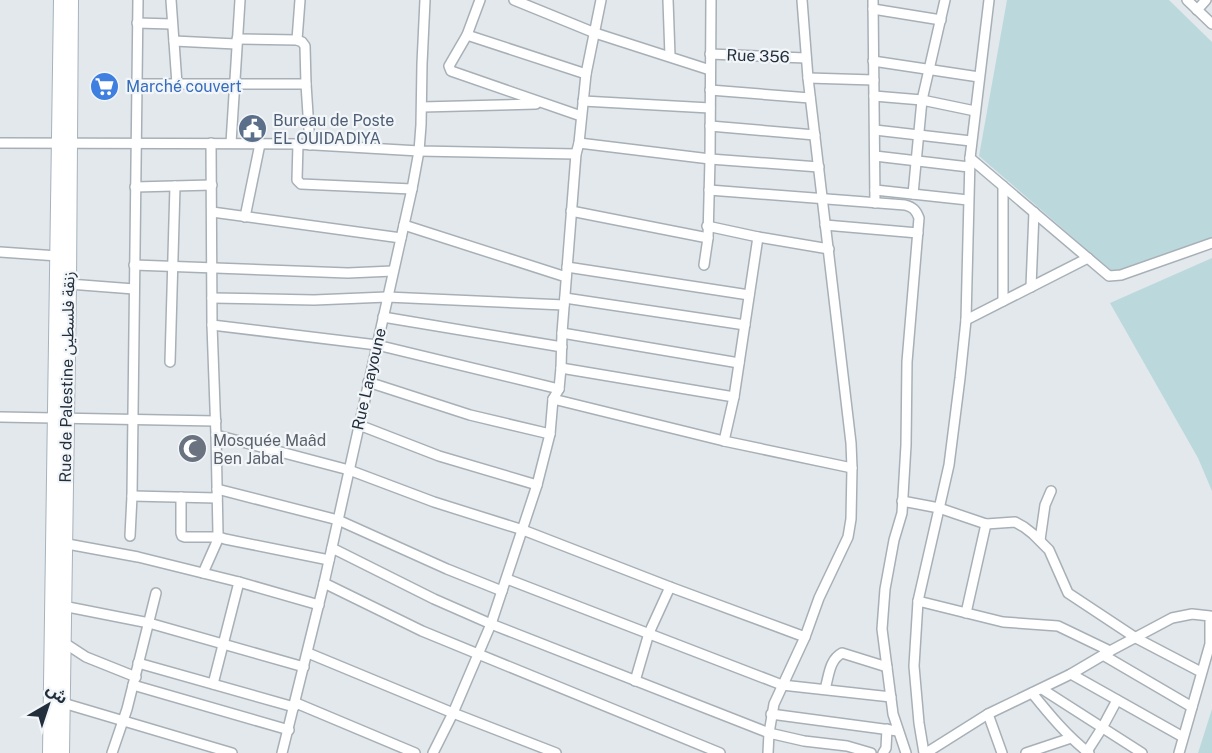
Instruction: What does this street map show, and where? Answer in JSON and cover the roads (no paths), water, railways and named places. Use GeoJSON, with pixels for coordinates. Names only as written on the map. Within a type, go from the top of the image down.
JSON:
{"type":"FeatureCollection","features":[{"type":"Feature","properties":{"kind":"main road","name":"Rue de Palestine زنقة فلسطين"},"geometry":{"type":"LineString","coordinates":[[61,0],[69,284],[61,418]]}},
{"type":"Feature","properties":{"kind":"main road","name":"Rue de Palestine زنقة فلسطين"},"geometry":{"type":"LineString","coordinates":[[50,753],[59,543],[61,418],[58,256],[71,0]]}},
{"type":"Feature","properties":{"kind":"main road","name":"Rue de Palestine زنقة فلسطين"},"geometry":{"type":"LineString","coordinates":[[59,543],[63,606],[62,753]]}},
{"type":"Feature","properties":{"kind":"street"},"geometry":{"type":"LineString","coordinates":[[130,536],[138,0]]}},
{"type":"Feature","properties":{"kind":"street"},"geometry":{"type":"LineString","coordinates":[[171,0],[177,84]]}},
{"type":"Feature","properties":{"kind":"street"},"geometry":{"type":"LineString","coordinates":[[230,0],[240,0],[231,143]]}},
{"type":"Feature","properties":{"kind":"street"},"geometry":{"type":"LineString","coordinates":[[297,40],[300,0]]}},
{"type":"Feature","properties":{"kind":"street","name":"Rue Laayoune"},"geometry":{"type":"LineString","coordinates":[[283,753],[308,653],[412,189],[419,151],[425,0]]}},
{"type":"Feature","properties":{"kind":"street"},"geometry":{"type":"LineString","coordinates":[[480,0],[467,35],[449,66],[451,71],[581,116]]}},
{"type":"Feature","properties":{"kind":"street"},"geometry":{"type":"LineString","coordinates":[[514,0],[595,33],[710,70]]}},
{"type":"Feature","properties":{"kind":"street"},"geometry":{"type":"LineString","coordinates":[[433,753],[453,713],[491,624],[537,485],[550,434],[553,399],[559,389],[561,368],[576,154],[586,74],[602,0]]}},
{"type":"Feature","properties":{"kind":"street"},"geometry":{"type":"LineString","coordinates":[[669,0],[669,56]]}},
{"type":"Feature","properties":{"kind":"street"},"geometry":{"type":"LineString","coordinates":[[704,265],[708,237],[711,0]]}},
{"type":"Feature","properties":{"kind":"street"},"geometry":{"type":"LineString","coordinates":[[768,753],[771,714],[805,637],[819,598],[848,537],[851,519],[851,443],[814,135],[802,0]]}},
{"type":"Feature","properties":{"kind":"street"},"geometry":{"type":"LineString","coordinates":[[912,194],[922,100],[945,0]]}},
{"type":"Feature","properties":{"kind":"street"},"geometry":{"type":"LineString","coordinates":[[988,0],[969,163],[966,320],[960,378],[949,465],[918,601],[915,666],[922,742],[925,753],[988,714],[1071,674],[1173,618],[1192,614],[1210,616],[1210,644],[1179,753]]}},
{"type":"Feature","properties":{"kind":"street"},"geometry":{"type":"LineString","coordinates":[[1187,0],[1212,24]]}},
{"type":"Feature","properties":{"kind":"street"},"geometry":{"type":"LineString","coordinates":[[1197,10],[1206,0]]}},
{"type":"Feature","properties":{"kind":"street"},"geometry":{"type":"LineString","coordinates":[[875,203],[873,4],[940,20]]}},
{"type":"Feature","properties":{"kind":"street"},"geometry":{"type":"LineString","coordinates":[[138,23],[172,24]]}},
{"type":"Feature","properties":{"kind":"street"},"geometry":{"type":"LineString","coordinates":[[467,35],[586,74]]}},
{"type":"Feature","properties":{"kind":"street"},"geometry":{"type":"LineString","coordinates":[[174,41],[297,40],[302,42],[305,46],[310,145]]}},
{"type":"Feature","properties":{"kind":"street","name":"Rue 356"},"geometry":{"type":"LineString","coordinates":[[710,54],[806,58]]}},
{"type":"Feature","properties":{"kind":"street"},"geometry":{"type":"LineString","coordinates":[[873,61],[979,77]]}},
{"type":"Feature","properties":{"kind":"street"},"geometry":{"type":"LineString","coordinates":[[808,78],[874,80]]}},
{"type":"Feature","properties":{"kind":"street"},"geometry":{"type":"LineString","coordinates":[[137,84],[306,84]]}},
{"type":"Feature","properties":{"kind":"street"},"geometry":{"type":"LineString","coordinates":[[710,90],[810,98]]}},
{"type":"Feature","properties":{"kind":"street"},"geometry":{"type":"LineString","coordinates":[[874,96],[922,100],[975,111]]}},
{"type":"Feature","properties":{"kind":"street"},"geometry":{"type":"LineString","coordinates":[[583,101],[710,108]]}},
{"type":"Feature","properties":{"kind":"street"},"geometry":{"type":"LineString","coordinates":[[422,107],[544,104]]}},
{"type":"Feature","properties":{"kind":"street"},"geometry":{"type":"LineString","coordinates":[[710,126],[814,135]]}},
{"type":"Feature","properties":{"kind":"street"},"geometry":{"type":"LineString","coordinates":[[874,130],[971,141]]}},
{"type":"Feature","properties":{"kind":"street"},"geometry":{"type":"LineString","coordinates":[[0,143],[298,144],[419,151],[576,154]]}},
{"type":"Feature","properties":{"kind":"street"},"geometry":{"type":"LineString","coordinates":[[579,143],[710,159],[819,167]]}},
{"type":"Feature","properties":{"kind":"street"},"geometry":{"type":"LineString","coordinates":[[203,573],[219,537],[212,325],[211,144]]}},
{"type":"Feature","properties":{"kind":"street"},"geometry":{"type":"LineString","coordinates":[[244,217],[260,144]]}},
{"type":"Feature","properties":{"kind":"street"},"geometry":{"type":"LineString","coordinates":[[298,144],[297,178],[301,184],[412,189]]}},
{"type":"Feature","properties":{"kind":"street"},"geometry":{"type":"LineString","coordinates":[[875,156],[916,161],[969,163],[1004,186],[1109,276],[1115,276],[1212,243]]}},
{"type":"Feature","properties":{"kind":"street"},"geometry":{"type":"LineString","coordinates":[[135,187],[212,185]]}},
{"type":"Feature","properties":{"kind":"street"},"geometry":{"type":"LineString","coordinates":[[170,362],[175,186]]}},
{"type":"Feature","properties":{"kind":"street"},"geometry":{"type":"LineString","coordinates":[[1003,301],[1004,186]]}},
{"type":"Feature","properties":{"kind":"street"},"geometry":{"type":"LineString","coordinates":[[709,190],[912,207],[919,218],[907,362],[902,513],[894,540],[885,589],[882,629],[893,714],[906,753]]}},
{"type":"Feature","properties":{"kind":"street"},"geometry":{"type":"LineString","coordinates":[[875,190],[968,200]]}},
{"type":"Feature","properties":{"kind":"street"},"geometry":{"type":"LineString","coordinates":[[571,211],[708,237]]}},
{"type":"Feature","properties":{"kind":"street"},"geometry":{"type":"LineString","coordinates":[[212,212],[401,238]]}},
{"type":"Feature","properties":{"kind":"street"},"geometry":{"type":"LineString","coordinates":[[1031,287],[1034,212]]}},
{"type":"Feature","properties":{"kind":"street"},"geometry":{"type":"LineString","coordinates":[[404,225],[566,272],[749,295]]}},
{"type":"Feature","properties":{"kind":"street"},"geometry":{"type":"LineString","coordinates":[[825,225],[918,233]]}},
{"type":"Feature","properties":{"kind":"street"},"geometry":{"type":"LineString","coordinates":[[707,226],[829,249]]}},
{"type":"Feature","properties":{"kind":"street"},"geometry":{"type":"LineString","coordinates":[[724,441],[734,397],[758,237]]}},
{"type":"Feature","properties":{"kind":"street"},"geometry":{"type":"LineString","coordinates":[[0,252],[58,256]]}},
{"type":"Feature","properties":{"kind":"street"},"geometry":{"type":"LineString","coordinates":[[966,320],[1088,258]]}},
{"type":"Feature","properties":{"kind":"street"},"geometry":{"type":"LineString","coordinates":[[134,265],[348,273],[393,271]]}},
{"type":"Feature","properties":{"kind":"street"},"geometry":{"type":"LineString","coordinates":[[69,284],[134,289]]}},
{"type":"Feature","properties":{"kind":"street"},"geometry":{"type":"LineString","coordinates":[[212,298],[314,300],[387,297],[565,301],[745,325]]}},
{"type":"Feature","properties":{"kind":"street"},"geometry":{"type":"LineString","coordinates":[[383,317],[562,347]]}},
{"type":"Feature","properties":{"kind":"street"},"geometry":{"type":"LineString","coordinates":[[212,325],[376,345],[559,389]]}},
{"type":"Feature","properties":{"kind":"street"},"geometry":{"type":"LineString","coordinates":[[562,333],[739,363]]}},
{"type":"Feature","properties":{"kind":"street"},"geometry":{"type":"LineString","coordinates":[[561,368],[734,397]]}},
{"type":"Feature","properties":{"kind":"street"},"geometry":{"type":"LineString","coordinates":[[368,382],[470,415],[550,434]]}},
{"type":"Feature","properties":{"kind":"street"},"geometry":{"type":"LineString","coordinates":[[553,399],[724,441],[852,468]]}},
{"type":"Feature","properties":{"kind":"street"},"geometry":{"type":"LineString","coordinates":[[0,417],[216,421]]}},
{"type":"Feature","properties":{"kind":"street"},"geometry":{"type":"LineString","coordinates":[[359,425],[439,456],[537,485]]}},
{"type":"Feature","properties":{"kind":"street"},"geometry":{"type":"LineString","coordinates":[[216,435],[349,470],[434,502],[523,530],[805,637]]}},
{"type":"Feature","properties":{"kind":"street"},"geometry":{"type":"LineString","coordinates":[[1040,540],[1045,505],[1051,491]]}},
{"type":"Feature","properties":{"kind":"street"},"geometry":{"type":"LineString","coordinates":[[132,496],[181,497],[217,494],[338,520],[502,591]]}},
{"type":"Feature","properties":{"kind":"street"},"geometry":{"type":"LineString","coordinates":[[181,497],[180,533],[182,536],[219,537],[329,560]]}},
{"type":"Feature","properties":{"kind":"street"},"geometry":{"type":"LineString","coordinates":[[902,501],[939,508],[986,524],[1014,522],[1024,526],[1049,550],[1068,594],[1136,638],[1202,672]]}},
{"type":"Feature","properties":{"kind":"street"},"geometry":{"type":"LineString","coordinates":[[966,613],[986,524]]}},
{"type":"Feature","properties":{"kind":"street"},"geometry":{"type":"LineString","coordinates":[[59,543],[138,557],[319,604]]}},
{"type":"Feature","properties":{"kind":"street"},"geometry":{"type":"LineString","coordinates":[[332,548],[434,599],[491,624],[769,733],[804,741],[847,746],[871,753]]}},
{"type":"Feature","properties":{"kind":"street"},"geometry":{"type":"LineString","coordinates":[[507,579],[782,685],[891,697]]}},
{"type":"Feature","properties":{"kind":"street"},"geometry":{"type":"LineString","coordinates":[[213,684],[239,582]]}},
{"type":"Feature","properties":{"kind":"street"},"geometry":{"type":"LineString","coordinates":[[324,583],[422,631],[720,753]]}},
{"type":"Feature","properties":{"kind":"street"},"geometry":{"type":"LineString","coordinates":[[635,681],[649,633],[670,587]]}},
{"type":"Feature","properties":{"kind":"street"},"geometry":{"type":"LineString","coordinates":[[112,753],[134,681],[156,593]]}},
{"type":"Feature","properties":{"kind":"street"},"geometry":{"type":"LineString","coordinates":[[918,601],[1003,622],[1058,626],[1192,707]]}},
{"type":"Feature","properties":{"kind":"street"},"geometry":{"type":"LineString","coordinates":[[63,606],[149,622],[304,667]]}},
{"type":"Feature","properties":{"kind":"street"},"geometry":{"type":"LineString","coordinates":[[63,642],[86,657],[134,681],[289,730]]}},
{"type":"Feature","properties":{"kind":"street"},"geometry":{"type":"LineString","coordinates":[[308,653],[556,753]]}},
{"type":"Feature","properties":{"kind":"street"},"geometry":{"type":"LineString","coordinates":[[825,689],[831,665],[842,653],[887,667]]}},
{"type":"Feature","properties":{"kind":"street"},"geometry":{"type":"LineString","coordinates":[[138,663],[295,705],[415,753]]}},
{"type":"Feature","properties":{"kind":"street"},"geometry":{"type":"LineString","coordinates":[[1071,674],[1183,737]]}},
{"type":"Feature","properties":{"kind":"street"},"geometry":{"type":"LineString","coordinates":[[1042,689],[1142,753]]}},
{"type":"Feature","properties":{"kind":"street"},"geometry":{"type":"LineString","coordinates":[[1032,693],[1071,738],[1088,753],[1117,700]]}},
{"type":"Feature","properties":{"kind":"street"},"geometry":{"type":"LineString","coordinates":[[63,703],[232,753]]}},
{"type":"Feature","properties":{"kind":"street"},"geometry":{"type":"LineString","coordinates":[[771,714],[898,731]]}},
{"type":"Feature","properties":{"kind":"street"},"geometry":{"type":"LineString","coordinates":[[988,714],[1002,753]]}},
{"type":"Feature","properties":{"kind":"street"},"geometry":{"type":"LineString","coordinates":[[883,753],[886,748],[888,729]]}},
{"type":"Feature","properties":{"kind":"street"},"geometry":{"type":"LineString","coordinates":[[1026,753],[1071,738]]}},
{"type":"Feature","properties":{"kind":"street"},"geometry":{"type":"LineString","coordinates":[[918,753],[922,742]]}},
{"type":"Feature","properties":{"kind":"place","name":"Marché couvert"},"geometry":{"type":"Point","coordinates":[105,86]}},
{"type":"Feature","properties":{"kind":"place","name":"Bureau de Poste EL OUIDADIYA"},"geometry":{"type":"Point","coordinates":[252,129]}},
{"type":"Feature","properties":{"kind":"place","name":"Mosquée Maâd Ben Jabal"},"geometry":{"type":"Point","coordinates":[192,449]}}]}
